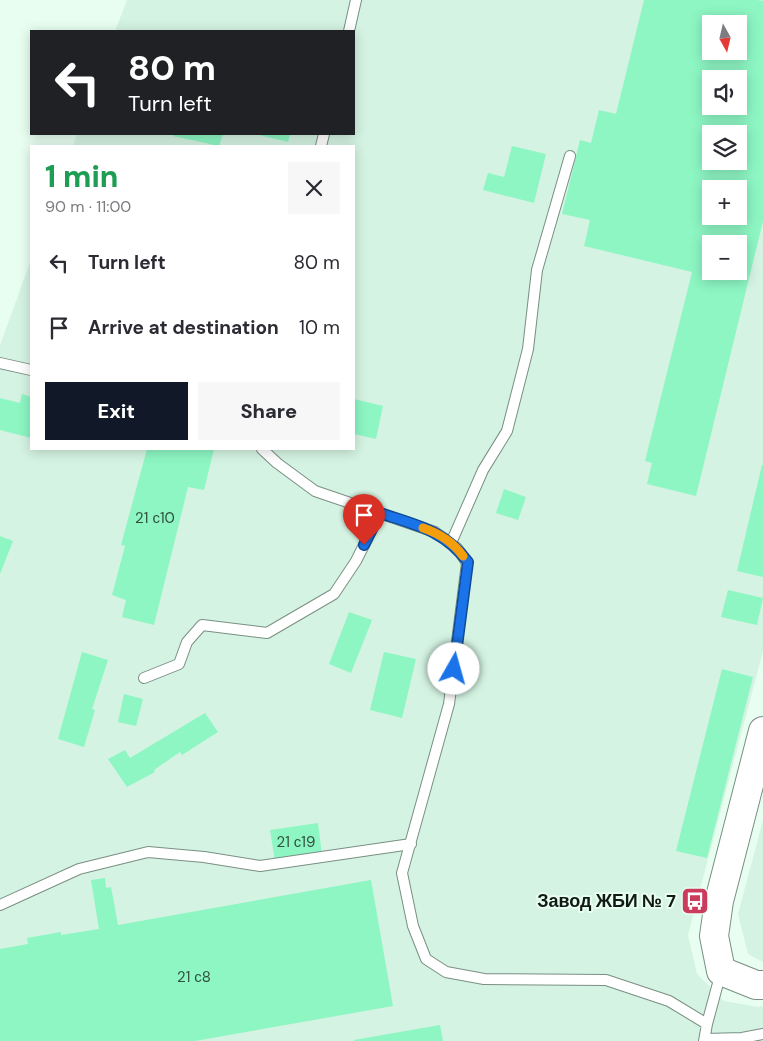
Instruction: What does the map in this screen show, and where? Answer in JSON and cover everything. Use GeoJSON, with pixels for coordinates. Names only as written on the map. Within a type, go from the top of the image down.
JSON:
{"type":"FeatureCollection","features":[{"type":"Feature","properties":{"kind":"street"},"geometry":{"type":"LineString","coordinates":[[763,731],[719,905],[714,936],[721,970],[756,986],[763,985]]}},
{"type":"Feature","properties":{"kind":"lane"},"geometry":{"type":"LineString","coordinates":[[349,30],[356,0]]}},
{"type":"Feature","properties":{"kind":"lane"},"geometry":{"type":"LineString","coordinates":[[451,543],[484,470],[507,431],[528,349],[537,270],[570,156]]}},
{"type":"Feature","properties":{"kind":"lane"},"geometry":{"type":"LineString","coordinates":[[0,363],[30,370]]}},
{"type":"Feature","properties":{"kind":"lane"},"geometry":{"type":"LineString","coordinates":[[263,450],[277,463],[315,491],[435,532],[457,548],[468,562],[449,704],[402,874],[413,926],[426,959],[446,972],[484,979],[606,980],[668,1001],[707,1024]]}},
{"type":"Feature","properties":{"kind":"lane"},"geometry":{"type":"LineString","coordinates":[[144,678],[179,664],[187,642],[202,625],[267,633],[334,594],[356,561],[380,513]]}},
{"type":"Feature","properties":{"kind":"lane"},"geometry":{"type":"LineString","coordinates":[[0,905],[79,869],[148,852],[204,857],[260,866],[411,844]]}},
{"type":"Feature","properties":{"kind":"lane"},"geometry":{"type":"LineString","coordinates":[[721,970],[704,1040],[742,1038],[763,1034]]}},
{"type":"Feature","properties":{"kind":"shaded area"},"geometry":{"type":"Polygon","coordinates":[[[127,0],[763,0],[763,651],[688,935],[697,974],[724,1001],[758,1007],[763,1006],[763,1041],[0,1041],[0,345],[30,263],[30,450],[355,450],[355,145],[73,145],[77,135],[355,135],[355,30],[115,30],[127,0]]]}},
{"type":"Feature","properties":{"kind":"shaded area"},"geometry":{"type":"Polygon","coordinates":[[[763,820],[763,962],[748,954],[738,914],[763,820]]]}},
{"type":"Feature","properties":{"kind":"building"},"geometry":{"type":"Polygon","coordinates":[[[644,0],[763,1],[763,221],[696,496],[647,484],[652,463],[645,461],[692,272],[584,246],[590,220],[562,214],[580,140],[591,143],[599,110],[616,114],[644,0]]]}},
{"type":"Feature","properties":{"kind":"building"},"geometry":{"type":"Polygon","coordinates":[[[174,135],[223,135],[219,145],[174,135]]]}},
{"type":"Feature","properties":{"kind":"building"},"geometry":{"type":"Polygon","coordinates":[[[259,135],[290,135],[288,142],[259,135]]]}},
{"type":"Feature","properties":{"kind":"building"},"geometry":{"type":"Polygon","coordinates":[[[512,146],[546,154],[534,203],[483,190],[488,173],[504,177],[512,146]]]}},
{"type":"Feature","properties":{"kind":"building"},"geometry":{"type":"Polygon","coordinates":[[[22,394],[30,397],[30,438],[0,430],[0,398],[20,403],[22,394]]]}},
{"type":"Feature","properties":{"kind":"building"},"geometry":{"type":"Polygon","coordinates":[[[355,399],[383,406],[376,439],[355,434],[355,399]]]}},
{"type":"Feature","properties":{"kind":"building"},"geometry":{"type":"Polygon","coordinates":[[[147,450],[214,450],[204,490],[188,487],[154,625],[122,617],[126,600],[112,595],[125,546],[121,545],[147,450]]]}},
{"type":"Feature","properties":{"kind":"building"},"geometry":{"type":"Polygon","coordinates":[[[763,465],[763,577],[737,571],[763,465]]]}},
{"type":"Feature","properties":{"kind":"building"},"geometry":{"type":"Polygon","coordinates":[[[504,489],[526,497],[518,520],[496,513],[504,489]]]}},
{"type":"Feature","properties":{"kind":"building"},"geometry":{"type":"Polygon","coordinates":[[[0,536],[13,541],[0,574],[0,536]]]}},
{"type":"Feature","properties":{"kind":"building"},"geometry":{"type":"Polygon","coordinates":[[[728,590],[763,598],[757,625],[721,617],[728,590]]]}},
{"type":"Feature","properties":{"kind":"building"},"geometry":{"type":"Polygon","coordinates":[[[349,612],[372,620],[351,673],[329,664],[349,612]]]}},
{"type":"Feature","properties":{"kind":"building"},"geometry":{"type":"Polygon","coordinates":[[[82,652],[108,660],[92,709],[95,710],[84,747],[58,739],[82,652]]]}},
{"type":"Feature","properties":{"kind":"building"},"geometry":{"type":"Polygon","coordinates":[[[384,652],[416,659],[402,718],[370,710],[384,652]]]}},
{"type":"Feature","properties":{"kind":"building"},"geometry":{"type":"Polygon","coordinates":[[[722,669],[753,677],[707,858],[676,851],[722,669]]]}},
{"type":"Feature","properties":{"kind":"building"},"geometry":{"type":"Polygon","coordinates":[[[124,694],[143,699],[136,726],[118,722],[124,694]]]}},
{"type":"Feature","properties":{"kind":"building"},"geometry":{"type":"Polygon","coordinates":[[[205,713],[218,732],[182,755],[180,752],[154,770],[155,772],[127,787],[108,759],[125,750],[130,758],[205,713]]]}},
{"type":"Feature","properties":{"kind":"building"},"geometry":{"type":"Polygon","coordinates":[[[318,823],[322,855],[275,861],[270,830],[318,823]]]}},
{"type":"Feature","properties":{"kind":"building"},"geometry":{"type":"Polygon","coordinates":[[[105,878],[106,888],[111,887],[118,925],[371,880],[393,1006],[195,1041],[0,1041],[0,949],[28,944],[27,938],[61,932],[61,935],[99,929],[91,880],[105,878]]]}},
{"type":"Feature","properties":{"kind":"building"},"geometry":{"type":"Polygon","coordinates":[[[440,1025],[443,1041],[354,1041],[354,1040],[440,1025]]]}},
{"type":"Feature","properties":{"kind":"slow traffic"},"geometry":{"type":"LineString","coordinates":[[423,528],[435,532],[457,548],[463,556]]}},
{"type":"Feature","properties":{"kind":"place","name":"Завод ЖБИ № 7"},"geometry":{"type":"Point","coordinates":[695,901]}},
{"type":"Feature","properties":{"kind":"route"},"geometry":{"type":"LineString","coordinates":[[364,545],[380,513],[435,532],[457,548],[468,562],[454,669]]}}]}
